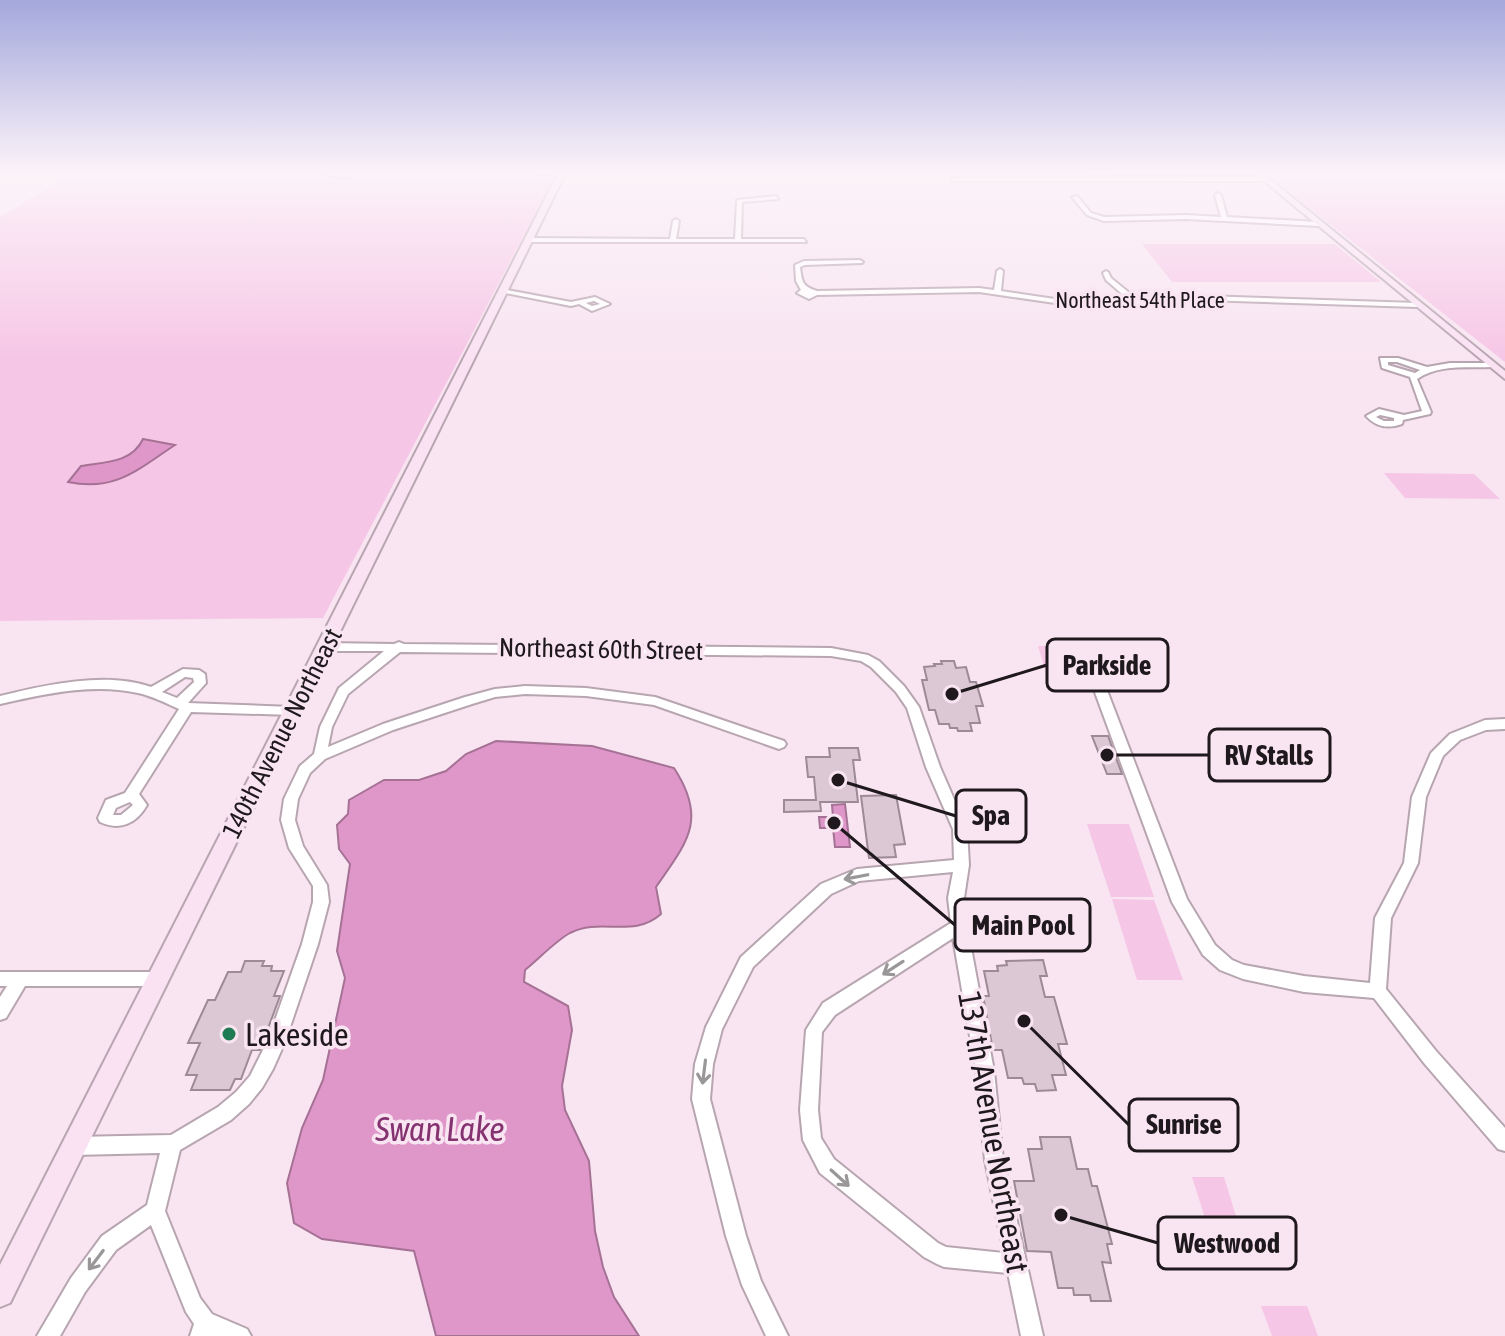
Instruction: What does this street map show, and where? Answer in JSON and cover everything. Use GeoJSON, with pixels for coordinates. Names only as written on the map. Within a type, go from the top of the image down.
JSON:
{"type":"FeatureCollection","features":[{"type":"Feature","properties":{"kind":"street","name":"140th Avenue Northeast"},"geometry":{"type":"LineString","coordinates":[[0,1293],[532,234]]}},
{"type":"Feature","properties":{"kind":"street"},"geometry":{"type":"LineString","coordinates":[[673,240],[674,234]]}},
{"type":"Feature","properties":{"kind":"street"},"geometry":{"type":"LineString","coordinates":[[738,234],[738,241]]}},
{"type":"Feature","properties":{"kind":"street"},"geometry":{"type":"LineString","coordinates":[[1332,234],[1505,376]]}},
{"type":"Feature","properties":{"kind":"street"},"geometry":{"type":"LineString","coordinates":[[529,240],[804,241]]}},
{"type":"Feature","properties":{"kind":"street","name":"Northeast 54th Place"},"geometry":{"type":"LineString","coordinates":[[860,262],[804,263],[797,266],[799,281],[805,290],[816,293],[869,290],[997,292],[1055,301],[1136,302],[1203,298],[1417,305]]}},
{"type":"Feature","properties":{"kind":"street"},"geometry":{"type":"LineString","coordinates":[[997,292],[1000,271]]}},
{"type":"Feature","properties":{"kind":"street"},"geometry":{"type":"LineString","coordinates":[[1106,273],[1136,302]]}},
{"type":"Feature","properties":{"kind":"street"},"geometry":{"type":"LineString","coordinates":[[502,291],[582,304]]}},
{"type":"Feature","properties":{"kind":"street"},"geometry":{"type":"LineString","coordinates":[[1416,376],[1385,366],[1383,360],[1398,360],[1427,370]]}},
{"type":"Feature","properties":{"kind":"street"},"geometry":{"type":"LineString","coordinates":[[1398,419],[1427,412],[1413,378],[1416,376],[1446,366],[1491,365]]}},
{"type":"Feature","properties":{"kind":"street"},"geometry":{"type":"LineString","coordinates":[[320,756],[326,727],[343,691],[399,646]]}},
{"type":"Feature","properties":{"kind":"street"},"geometry":{"type":"LineString","coordinates":[[1084,646],[1180,902],[1209,950],[1226,965],[1243,972],[1304,984],[1378,991]]}},
{"type":"Feature","properties":{"kind":"street","name":"Northeast 60th Street"},"geometry":{"type":"LineString","coordinates":[[325,647],[831,652],[864,658],[875,664]]}},
{"type":"Feature","properties":{"kind":"street","name":"137th Avenue Northeast"},"geometry":{"type":"LineString","coordinates":[[875,664],[890,677],[913,707],[933,767],[960,829],[962,865],[956,898],[959,926],[985,1071],[994,1160],[1032,1336]]}},
{"type":"Feature","properties":{"kind":"street"},"geometry":{"type":"LineString","coordinates":[[130,797],[183,705],[200,683],[199,674],[183,673],[153,692]]}},
{"type":"Feature","properties":{"kind":"street"},"geometry":{"type":"LineString","coordinates":[[0,700],[86,684],[115,685],[153,692],[183,705],[292,711]]}},
{"type":"Feature","properties":{"kind":"street"},"geometry":{"type":"LineString","coordinates":[[74,1146],[172,1144],[203,1128],[253,1089],[273,1055],[321,902],[320,885],[296,848],[288,820],[291,799],[305,770],[320,756],[388,727],[469,700],[525,690],[586,692],[655,701],[779,744]]}},
{"type":"Feature","properties":{"kind":"street"},"geometry":{"type":"LineString","coordinates":[[1505,724],[1485,725],[1455,737],[1438,753],[1419,797],[1411,863],[1383,918],[1378,991],[1430,1057],[1505,1142]]}},
{"type":"Feature","properties":{"kind":"street"},"geometry":{"type":"LineString","coordinates":[[777,1336],[752,1285],[736,1236],[701,1099],[704,1064],[714,1027],[747,962],[826,889],[857,875],[962,865]]}},
{"type":"Feature","properties":{"kind":"street"},"geometry":{"type":"LineString","coordinates":[[959,926],[829,1009],[814,1030],[809,1110],[812,1140],[827,1166],[931,1250],[944,1257],[1016,1264]]}},
{"type":"Feature","properties":{"kind":"street"},"geometry":{"type":"LineString","coordinates":[[0,979],[158,979]]}},
{"type":"Feature","properties":{"kind":"street"},"geometry":{"type":"LineString","coordinates":[[0,1012],[21,979]]}},
{"type":"Feature","properties":{"kind":"street"},"geometry":{"type":"LineString","coordinates":[[172,1144],[155,1211],[203,1329],[240,1336]]}},
{"type":"Feature","properties":{"kind":"street"},"geometry":{"type":"LineString","coordinates":[[48,1336],[78,1285],[109,1243],[155,1211]]}},
{"type":"Feature","properties":{"kind":"shaded area"},"geometry":{"type":"Polygon","coordinates":[[[0,234],[524,234],[323,618],[0,621],[0,234]]]}},
{"type":"Feature","properties":{"kind":"shaded area"},"geometry":{"type":"Polygon","coordinates":[[[1343,234],[1505,234],[1505,362],[1343,234]]]}},
{"type":"Feature","properties":{"kind":"shaded area"},"geometry":{"type":"Polygon","coordinates":[[[1142,244],[1335,244],[1381,282],[1172,282],[1142,244]]]}},
{"type":"Feature","properties":{"kind":"shaded area"},"geometry":{"type":"Polygon","coordinates":[[[1384,473],[1474,474],[1500,499],[1405,498],[1384,473]]]}},
{"type":"Feature","properties":{"kind":"shaded area"},"geometry":{"type":"Polygon","coordinates":[[[1038,646],[1066,646],[1077,679],[1048,679],[1038,646]]]}},
{"type":"Feature","properties":{"kind":"shaded area"},"geometry":{"type":"Polygon","coordinates":[[[1087,824],[1129,824],[1154,897],[1111,897],[1087,824]]]}},
{"type":"Feature","properties":{"kind":"shaded area"},"geometry":{"type":"Polygon","coordinates":[[[1112,899],[1154,900],[1183,980],[1137,980],[1112,899]]]}},
{"type":"Feature","properties":{"kind":"shaded area"},"geometry":{"type":"Polygon","coordinates":[[[1192,1177],[1224,1177],[1242,1236],[1211,1237],[1192,1177]]]}},
{"type":"Feature","properties":{"kind":"shaded area"},"geometry":{"type":"Polygon","coordinates":[[[1261,1306],[1307,1306],[1318,1336],[1272,1336],[1261,1306]]]}},
{"type":"Feature","properties":{"kind":"water"},"geometry":{"type":"Polygon","coordinates":[[[143,439],[175,445],[138,470],[113,481],[100,484],[68,482],[81,466],[125,457],[143,439]]]}},
{"type":"Feature","properties":{"kind":"water","name":"Swan Lake"},"geometry":{"type":"Polygon","coordinates":[[[496,741],[592,746],[674,768],[690,802],[691,817],[684,843],[656,887],[661,914],[639,925],[593,927],[570,933],[525,970],[524,982],[568,1006],[572,1030],[562,1086],[565,1110],[589,1161],[595,1231],[603,1267],[614,1297],[639,1336],[436,1336],[414,1251],[322,1239],[294,1223],[287,1183],[302,1128],[323,1080],[345,978],[337,951],[350,864],[339,849],[337,825],[348,814],[349,800],[384,780],[419,780],[446,771],[466,754],[496,741]]]}},
{"type":"Feature","properties":{"kind":"water"},"geometry":{"type":"Polygon","coordinates":[[[845,804],[850,847],[835,847],[833,828],[820,828],[819,817],[833,817],[832,805],[845,804]]]}},
{"type":"Feature","properties":{"kind":"building"},"geometry":{"type":"Polygon","coordinates":[[[941,661],[954,661],[956,668],[966,667],[970,682],[976,682],[983,706],[976,706],[980,723],[970,723],[972,731],[958,731],[957,728],[950,728],[949,724],[939,724],[935,710],[929,710],[922,680],[927,680],[924,667],[942,664],[941,661]]]}},
{"type":"Feature","properties":{"kind":"building"},"geometry":{"type":"Polygon","coordinates":[[[1092,736],[1108,736],[1122,774],[1107,774],[1092,736]]]}},
{"type":"Feature","properties":{"kind":"building"},"geometry":{"type":"Polygon","coordinates":[[[829,748],[858,748],[860,760],[853,760],[858,802],[820,802],[821,811],[784,812],[784,800],[816,800],[814,777],[808,777],[806,757],[830,757],[829,748]]]}},
{"type":"Feature","properties":{"kind":"building"},"geometry":{"type":"Polygon","coordinates":[[[896,795],[905,844],[894,845],[896,857],[869,858],[861,796],[896,795]]]}},
{"type":"Feature","properties":{"kind":"building"},"geometry":{"type":"Polygon","coordinates":[[[1043,960],[1047,976],[1040,976],[1045,997],[1054,997],[1067,1044],[1058,1044],[1066,1075],[1052,1075],[1056,1090],[1037,1091],[1035,1084],[1024,1084],[1022,1078],[1008,1078],[1002,1050],[993,1050],[983,996],[989,996],[984,971],[998,971],[997,966],[1007,965],[1006,961],[1043,960]]]}},
{"type":"Feature","properties":{"kind":"building","name":"Lakeside"},"geometry":{"type":"Polygon","coordinates":[[[245,961],[264,961],[262,966],[272,966],[271,971],[284,971],[274,996],[280,996],[260,1050],[252,1050],[241,1079],[235,1079],[230,1090],[191,1090],[197,1075],[186,1075],[200,1043],[188,1043],[208,1000],[215,1000],[228,972],[241,972],[245,961]]]}},
{"type":"Feature","properties":{"kind":"building"},"geometry":{"type":"Polygon","coordinates":[[[1040,1137],[1070,1137],[1077,1169],[1088,1169],[1092,1186],[1097,1186],[1112,1244],[1107,1244],[1111,1263],[1102,1262],[1111,1301],[1091,1301],[1090,1295],[1074,1295],[1073,1288],[1058,1288],[1051,1252],[1027,1251],[1014,1181],[1034,1181],[1028,1149],[1042,1149],[1040,1137]]]}},
{"type":"Feature","properties":{"kind":"place","name":"Parkside"},"geometry":{"type":"Point","coordinates":[952,694]}},
{"type":"Feature","properties":{"kind":"place","name":"RV Stalls"},"geometry":{"type":"Point","coordinates":[1107,755]}},
{"type":"Feature","properties":{"kind":"place","name":"Spa"},"geometry":{"type":"Point","coordinates":[838,780]}},
{"type":"Feature","properties":{"kind":"place","name":"Main Pool"},"geometry":{"type":"Point","coordinates":[834,823]}},
{"type":"Feature","properties":{"kind":"place","name":"Sunrise"},"geometry":{"type":"Point","coordinates":[1024,1021]}},
{"type":"Feature","properties":{"kind":"place","name":"Lakeside"},"geometry":{"type":"Point","coordinates":[229,1034]}},
{"type":"Feature","properties":{"kind":"place","name":"Westwood"},"geometry":{"type":"Point","coordinates":[1061,1215]}}]}
